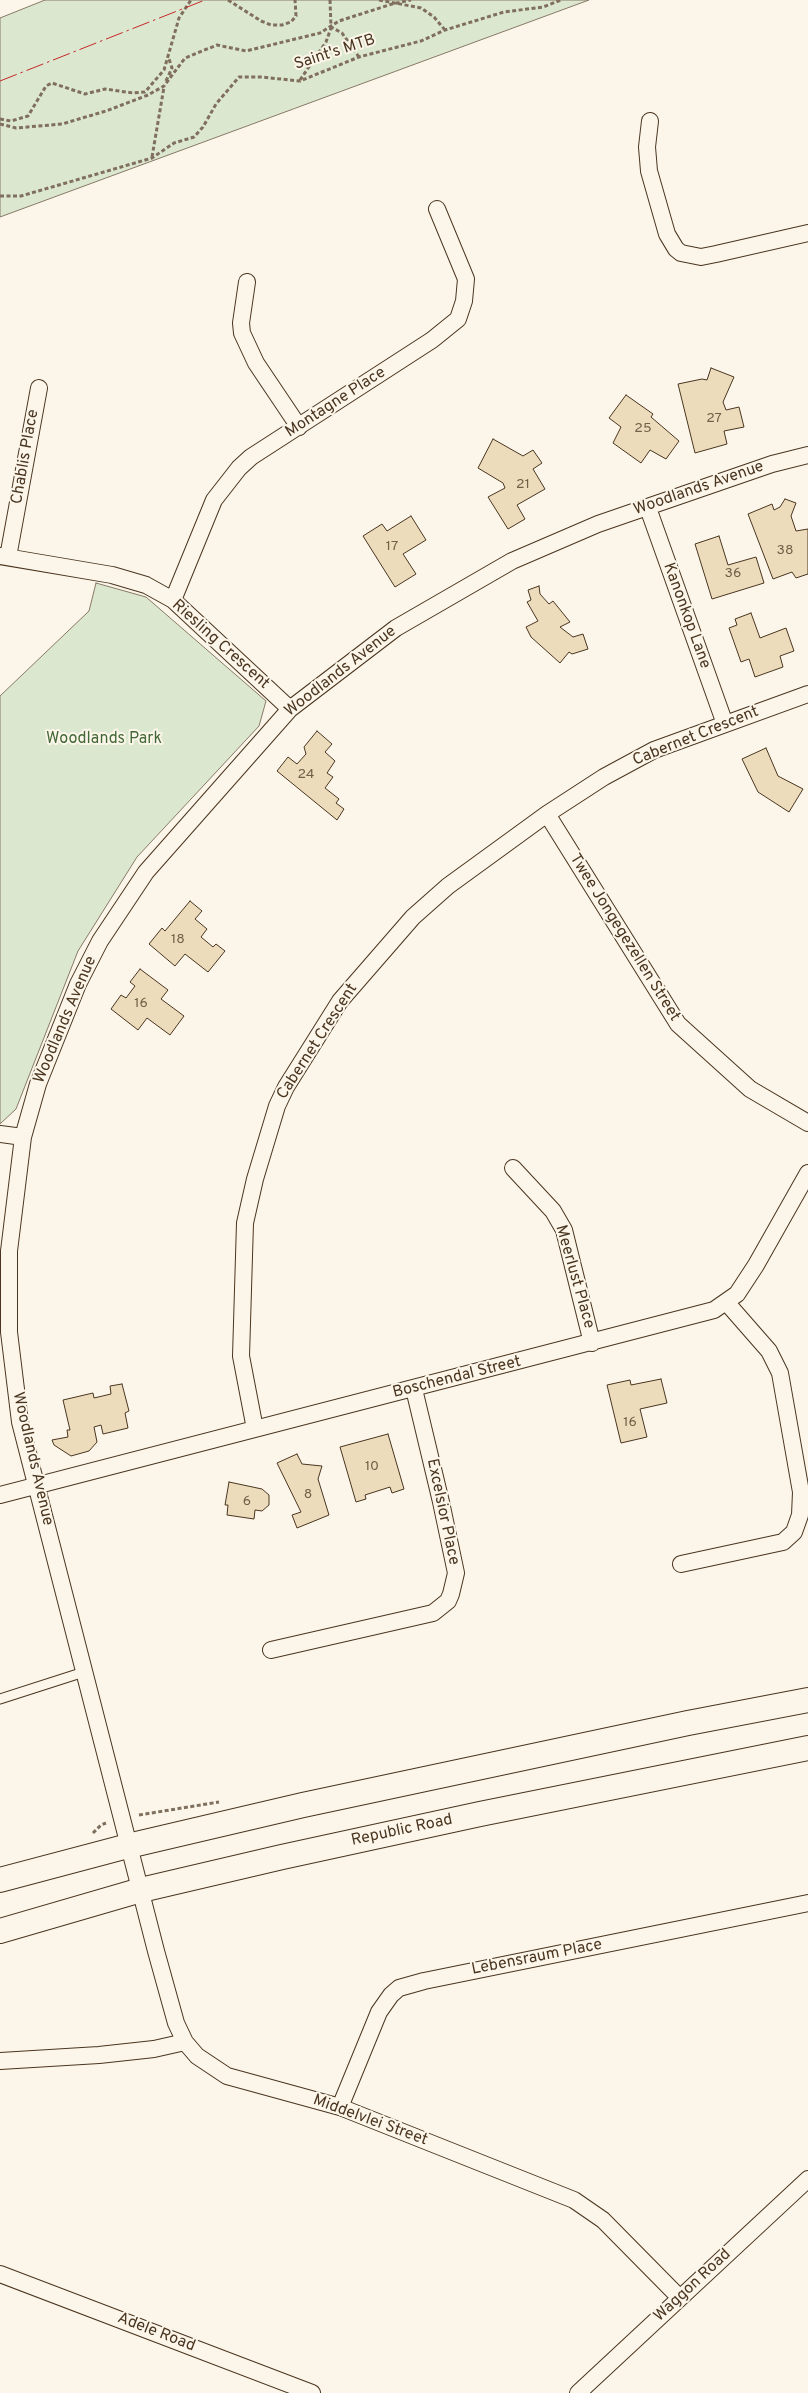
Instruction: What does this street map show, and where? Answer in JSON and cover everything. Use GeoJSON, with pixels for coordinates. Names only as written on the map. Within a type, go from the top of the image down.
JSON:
{"type":"FeatureCollection","features":[{"type":"Feature","properties":{"kind":"main road"},"geometry":{"type":"LineString","coordinates":[[0,1880],[128,1846],[500,1762],[808,1700]]}},
{"type":"Feature","properties":{"kind":"main road","name":"Republic Road"},"geometry":{"type":"LineString","coordinates":[[0,1931],[141,1890],[461,1818],[808,1748]]}},
{"type":"Feature","properties":{"kind":"street"},"geometry":{"type":"LineString","coordinates":[[650,121],[647,147],[649,171],[667,234],[681,253],[702,256],[716,254],[808,233]]}},
{"type":"Feature","properties":{"kind":"street","name":"Montagne Place"},"geometry":{"type":"LineString","coordinates":[[173,600],[220,489],[251,458],[432,340],[458,319],[464,301],[466,279],[437,209]]}},
{"type":"Feature","properties":{"kind":"street"},"geometry":{"type":"LineString","coordinates":[[247,282],[242,314],[242,333],[256,363],[299,427]]}},
{"type":"Feature","properties":{"kind":"street","name":"Chablis Place"},"geometry":{"type":"LineString","coordinates":[[4,556],[39,388]]}},
{"type":"Feature","properties":{"kind":"street","name":"Woodlands Avenue"},"geometry":{"type":"LineString","coordinates":[[141,1890],[128,1846],[20,1422],[9,1332],[9,1251],[23,1137],[38,1084],[54,1039],[78,984],[100,941],[146,872],[290,709],[396,628],[512,561],[598,524],[772,464],[808,455]]}},
{"type":"Feature","properties":{"kind":"street","name":"Kanonkop Lane"},"geometry":{"type":"LineString","coordinates":[[648,508],[725,724]]}},
{"type":"Feature","properties":{"kind":"street","name":"Riesling Crescent"},"geometry":{"type":"LineString","coordinates":[[4,556],[112,574],[146,585],[173,600],[290,709]]}},
{"type":"Feature","properties":{"kind":"street","name":"Cabernet Crescent"},"geometry":{"type":"LineString","coordinates":[[255,1429],[241,1356],[245,1223],[268,1133],[286,1087],[340,1001],[413,917],[448,886],[547,814],[654,750],[808,694]]}},
{"type":"Feature","properties":{"kind":"street","name":"Twee Jongegezellen Street"},"geometry":{"type":"LineString","coordinates":[[547,814],[678,1024],[750,1089],[808,1124]]}},
{"type":"Feature","properties":{"kind":"street"},"geometry":{"type":"LineString","coordinates":[[0,1134],[23,1137]]}},
{"type":"Feature","properties":{"kind":"street","name":"Meerlust Place"},"geometry":{"type":"LineString","coordinates":[[513,1168],[553,1211],[564,1230],[592,1343]]}},
{"type":"Feature","properties":{"kind":"street","name":"Boschendal Street"},"geometry":{"type":"LineString","coordinates":[[0,1495],[714,1310],[727,1303],[737,1294],[756,1265],[808,1173]]}},
{"type":"Feature","properties":{"kind":"street"},"geometry":{"type":"LineString","coordinates":[[681,1564],[783,1542],[794,1532],[800,1515],[801,1492],[780,1373],[769,1351],[727,1303]]}},
{"type":"Feature","properties":{"kind":"street","name":"Excelsior Place"},"geometry":{"type":"LineString","coordinates":[[271,1650],[433,1613],[448,1601],[452,1594],[456,1573],[414,1389]]}},
{"type":"Feature","properties":{"kind":"street","name":"Middelvlei Street"},"geometry":{"type":"LineString","coordinates":[[141,1890],[176,2023],[185,2042],[197,2056],[227,2076],[340,2107],[574,2200],[603,2220],[680,2298]]}},
{"type":"Feature","properties":{"kind":"street","name":"Lebensraum Place"},"geometry":{"type":"LineString","coordinates":[[340,2107],[379,2012],[391,1995],[399,1988],[433,1979],[808,1903]]}},
{"type":"Feature","properties":{"kind":"street"},"geometry":{"type":"LineString","coordinates":[[0,2061],[108,2054],[163,2048],[185,2042]]}},
{"type":"Feature","properties":{"kind":"street","name":"Waggon Road"},"geometry":{"type":"LineString","coordinates":[[578,2393],[808,2179]]}},
{"type":"Feature","properties":{"kind":"street","name":"Adele Road"},"geometry":{"type":"LineString","coordinates":[[0,2274],[312,2393]]}},
{"type":"Feature","properties":{"kind":"lane"},"geometry":{"type":"LineString","coordinates":[[0,1699],[84,1672]]}},
{"type":"Feature","properties":{"kind":"path"},"geometry":{"type":"LineString","coordinates":[[0,119],[11,121],[28,116],[46,86],[52,83],[85,94],[104,89],[133,93],[145,92],[164,70],[169,59],[179,18],[191,0]]}},
{"type":"Feature","properties":{"kind":"path"},"geometry":{"type":"LineString","coordinates":[[228,0],[261,21],[271,25],[282,25],[292,22],[296,16],[296,0]]}},
{"type":"Feature","properties":{"kind":"path"},"geometry":{"type":"LineString","coordinates":[[300,81],[326,42],[331,27],[330,0]]}},
{"type":"Feature","properties":{"kind":"path"},"geometry":{"type":"LineString","coordinates":[[379,0],[421,8],[434,17],[445,30]]}},
{"type":"Feature","properties":{"kind":"path","name":"Saint's MTB"},"geometry":{"type":"LineString","coordinates":[[0,124],[16,128],[62,124],[106,111],[148,95],[164,86],[185,58],[217,45],[246,51],[320,33],[339,21],[411,0]]}},
{"type":"Feature","properties":{"kind":"path","name":"Saint's MTB"},"geometry":{"type":"LineString","coordinates":[[0,196],[21,196],[152,158],[174,143],[194,137],[203,127],[216,104],[239,77],[300,81],[359,57],[421,41],[445,30],[504,12],[543,7],[561,0]]}},
{"type":"Feature","properties":{"kind":"path"},"geometry":{"type":"LineString","coordinates":[[331,27],[342,33],[359,57]]}},
{"type":"Feature","properties":{"kind":"path"},"geometry":{"type":"LineString","coordinates":[[152,158],[164,86],[172,68],[169,59]]}},
{"type":"Feature","properties":{"kind":"green space"},"geometry":{"type":"Polygon","coordinates":[[[45,0],[589,0],[0,217],[0,18],[45,0]]]}},
{"type":"Feature","properties":{"kind":"green space","name":"Woodlands Park"},"geometry":{"type":"Polygon","coordinates":[[[96,583],[146,597],[266,701],[259,726],[137,857],[78,951],[16,1109],[0,1124],[0,696],[89,611],[96,583]]]}},
{"type":"Feature","properties":{"kind":"building"},"geometry":{"type":"Polygon","coordinates":[[[711,368],[734,377],[723,402],[726,410],[739,407],[744,427],[724,431],[727,444],[695,453],[678,384],[702,379],[707,380],[711,368]]]}},
{"type":"Feature","properties":{"kind":"building"},"geometry":{"type":"Polygon","coordinates":[[[626,395],[653,414],[651,417],[679,441],[666,459],[650,450],[641,463],[613,443],[621,427],[609,418],[626,395]]]}},
{"type":"Feature","properties":{"kind":"building"},"geometry":{"type":"Polygon","coordinates":[[[493,439],[523,456],[533,450],[542,463],[533,469],[545,489],[517,505],[525,519],[508,529],[488,497],[505,488],[503,483],[478,468],[493,439]]]}},
{"type":"Feature","properties":{"kind":"building"},"geometry":{"type":"Polygon","coordinates":[[[785,499],[796,503],[791,516],[796,531],[808,529],[808,574],[796,578],[792,572],[773,579],[748,514],[772,504],[774,510],[780,507],[785,499]]]}},
{"type":"Feature","properties":{"kind":"building"},"geometry":{"type":"Polygon","coordinates":[[[411,516],[426,540],[403,554],[416,574],[395,587],[363,536],[382,524],[387,531],[411,516]]]}},
{"type":"Feature","properties":{"kind":"building"},"geometry":{"type":"Polygon","coordinates":[[[719,536],[728,565],[756,557],[764,583],[712,599],[695,544],[719,536]]]}},
{"type":"Feature","properties":{"kind":"building"},"geometry":{"type":"Polygon","coordinates":[[[539,586],[540,594],[549,604],[553,601],[570,622],[560,627],[573,637],[583,634],[588,649],[572,654],[569,652],[560,663],[531,637],[526,627],[538,621],[527,602],[531,600],[528,590],[539,586]]]}},
{"type":"Feature","properties":{"kind":"building"},"geometry":{"type":"Polygon","coordinates":[[[751,613],[760,638],[786,628],[794,651],[780,656],[783,667],[755,677],[749,659],[741,662],[729,628],[737,625],[735,619],[751,613]]]}},
{"type":"Feature","properties":{"kind":"building"},"geometry":{"type":"Polygon","coordinates":[[[317,731],[332,744],[325,752],[335,761],[327,773],[333,777],[325,788],[339,799],[336,803],[344,809],[337,820],[277,771],[288,757],[297,764],[306,754],[304,747],[317,731]]]}},
{"type":"Feature","properties":{"kind":"building"},"geometry":{"type":"Polygon","coordinates":[[[766,748],[778,776],[803,789],[789,812],[758,792],[742,759],[766,748]]]}},
{"type":"Feature","properties":{"kind":"building"},"geometry":{"type":"Polygon","coordinates":[[[190,901],[202,911],[195,919],[207,929],[201,937],[213,947],[216,944],[225,951],[208,972],[185,954],[175,966],[149,944],[162,928],[165,931],[190,901]]]}},
{"type":"Feature","properties":{"kind":"building"},"geometry":{"type":"Polygon","coordinates":[[[140,969],[168,990],[161,999],[184,1016],[170,1035],[147,1018],[138,1030],[111,1009],[121,995],[126,998],[135,986],[130,982],[140,969]]]}},
{"type":"Feature","properties":{"kind":"building"},"geometry":{"type":"Polygon","coordinates":[[[661,1379],[667,1403],[640,1409],[647,1437],[621,1443],[607,1385],[630,1380],[631,1385],[661,1379]]]}},
{"type":"Feature","properties":{"kind":"building"},"geometry":{"type":"Polygon","coordinates":[[[122,1384],[129,1411],[125,1413],[128,1428],[103,1434],[101,1425],[94,1427],[97,1442],[89,1451],[71,1456],[54,1445],[52,1440],[68,1437],[67,1430],[70,1430],[63,1400],[93,1393],[94,1398],[111,1394],[110,1386],[122,1384]]]}},
{"type":"Feature","properties":{"kind":"building"},"geometry":{"type":"Polygon","coordinates":[[[388,1434],[404,1489],[392,1493],[390,1487],[365,1495],[366,1499],[356,1502],[340,1447],[388,1434]]]}},
{"type":"Feature","properties":{"kind":"building"},"geometry":{"type":"Polygon","coordinates":[[[297,1454],[302,1464],[322,1466],[318,1479],[329,1515],[297,1528],[292,1515],[301,1512],[277,1463],[297,1454]]]}},
{"type":"Feature","properties":{"kind":"building"},"geometry":{"type":"Polygon","coordinates":[[[229,1482],[262,1489],[269,1495],[269,1505],[262,1511],[255,1510],[254,1519],[227,1515],[228,1505],[225,1505],[229,1482]]]}},
{"type":"Feature","properties":{"kind":"power"},"geometry":{"type":"LineString","coordinates":[[0,81],[205,0]]}}]}
